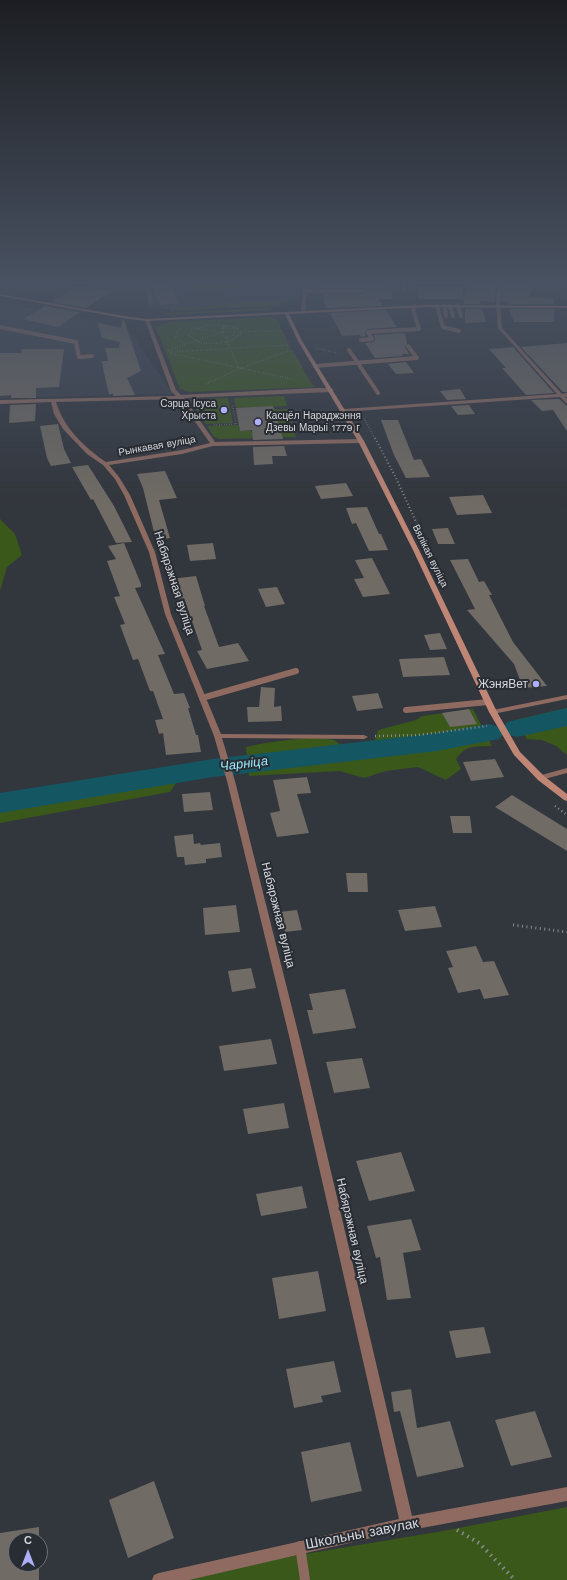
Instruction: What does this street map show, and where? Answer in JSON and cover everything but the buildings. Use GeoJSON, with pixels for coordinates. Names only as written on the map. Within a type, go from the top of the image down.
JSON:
{"type":"FeatureCollection","features":[{"type":"Feature","properties":{"kind":"main road","name":"Вялікая вуліца"},"geometry":{"type":"LineString","coordinates":[[310,358],[361,441],[416,550],[493,712],[517,753],[540,778],[567,798]]}},
{"type":"Feature","properties":{"kind":"street","name":"Рынкавая вуліца"},"geometry":{"type":"LineString","coordinates":[[161,358],[174,391],[180,396],[213,444]]}},
{"type":"Feature","properties":{"kind":"street"},"geometry":{"type":"LineString","coordinates":[[528,358],[564,395],[567,402]]}},
{"type":"Feature","properties":{"kind":"street"},"geometry":{"type":"LineString","coordinates":[[0,402],[331,390]]}},
{"type":"Feature","properties":{"kind":"street"},"geometry":{"type":"LineString","coordinates":[[344,411],[564,395]]}},
{"type":"Feature","properties":{"kind":"street","name":"Набярэжная вуліца"},"geometry":{"type":"LineString","coordinates":[[53,400],[57,414],[65,428],[89,453],[105,464],[117,478],[127,495],[152,552],[168,614],[218,736],[231,781],[295,1040],[407,1524]]}},
{"type":"Feature","properties":{"kind":"street","name":"Рынкавая вуліца"},"geometry":{"type":"LineString","coordinates":[[105,464],[182,452],[213,444],[361,441]]}},
{"type":"Feature","properties":{"kind":"street"},"geometry":{"type":"LineString","coordinates":[[493,712],[567,697]]}},
{"type":"Feature","properties":{"kind":"street"},"geometry":{"type":"LineString","coordinates":[[218,736],[364,737]]}},
{"type":"Feature","properties":{"kind":"street"},"geometry":{"type":"LineString","coordinates":[[540,778],[567,770]]}},
{"type":"Feature","properties":{"kind":"street","name":"Школьны завулак"},"geometry":{"type":"LineString","coordinates":[[158,1580],[300,1546],[567,1494]]}},
{"type":"Feature","properties":{"kind":"lane"},"geometry":{"type":"LineString","coordinates":[[354,358],[378,393]]}},
{"type":"Feature","properties":{"kind":"lane"},"geometry":{"type":"LineString","coordinates":[[315,366],[417,358]]}},
{"type":"Feature","properties":{"kind":"lane"},"geometry":{"type":"LineString","coordinates":[[202,698],[296,671]]}},
{"type":"Feature","properties":{"kind":"lane"},"geometry":{"type":"LineString","coordinates":[[406,710],[488,702]]}},
{"type":"Feature","properties":{"kind":"lane"},"geometry":{"type":"LineString","coordinates":[[300,1546],[305,1580]]}},
{"type":"Feature","properties":{"kind":"path"},"geometry":{"type":"LineString","coordinates":[[191,358],[312,383]]}},
{"type":"Feature","properties":{"kind":"path"},"geometry":{"type":"LineString","coordinates":[[234,358],[239,369]]}},
{"type":"Feature","properties":{"kind":"path"},"geometry":{"type":"LineString","coordinates":[[204,386],[239,369],[270,358]]}},
{"type":"Feature","properties":{"kind":"path"},"geometry":{"type":"LineString","coordinates":[[296,358],[315,390]]}},
{"type":"Feature","properties":{"kind":"path"},"geometry":{"type":"LineString","coordinates":[[322,358],[324,361],[332,362],[333,365]]}},
{"type":"Feature","properties":{"kind":"path"},"geometry":{"type":"LineString","coordinates":[[211,425],[236,424],[230,398]]}},
{"type":"Feature","properties":{"kind":"path"},"geometry":{"type":"LineString","coordinates":[[359,410],[377,441],[419,528]]}},
{"type":"Feature","properties":{"kind":"path"},"geometry":{"type":"LineString","coordinates":[[364,737],[418,735],[489,725]]}},
{"type":"Feature","properties":{"kind":"path"},"geometry":{"type":"LineString","coordinates":[[513,925],[567,932]]}},
{"type":"Feature","properties":{"kind":"path"},"geometry":{"type":"LineString","coordinates":[[437,1519],[479,1543],[515,1580]]}},
{"type":"Feature","properties":{"kind":"shaded area"},"geometry":{"type":"Polygon","coordinates":[[[0,358],[148,358],[173,394],[0,398],[0,358]]]}},
{"type":"Feature","properties":{"kind":"green space"},"geometry":{"type":"Polygon","coordinates":[[[168,358],[296,358],[314,387],[190,392],[180,389],[168,358]]]}},
{"type":"Feature","properties":{"kind":"green space"},"geometry":{"type":"Polygon","coordinates":[[[284,396],[287,406],[236,408],[234,398],[284,396]]]}},
{"type":"Feature","properties":{"kind":"green space"},"geometry":{"type":"Polygon","coordinates":[[[228,398],[233,423],[206,424],[190,400],[228,398]]]}},
{"type":"Feature","properties":{"kind":"green space"},"geometry":{"type":"Polygon","coordinates":[[[288,409],[296,437],[219,439],[214,437],[207,426],[239,425],[236,411],[251,411],[247,426],[239,427],[240,431],[250,430],[253,433],[280,429],[279,425],[271,425],[260,410],[288,409]]]}},
{"type":"Feature","properties":{"kind":"green space"},"geometry":{"type":"Polygon","coordinates":[[[0,519],[15,534],[22,555],[7,567],[0,591],[0,519]]]}},
{"type":"Feature","properties":{"kind":"green space"},"geometry":{"type":"Polygon","coordinates":[[[567,708],[567,755],[556,746],[542,740],[527,739],[515,720],[567,708]]]}},
{"type":"Feature","properties":{"kind":"green space"},"geometry":{"type":"Polygon","coordinates":[[[473,709],[492,746],[472,747],[464,751],[456,759],[461,769],[446,780],[418,767],[386,771],[364,778],[340,771],[249,776],[246,747],[278,741],[315,738],[334,740],[341,746],[375,740],[378,730],[416,720],[422,716],[473,709]]]}},
{"type":"Feature","properties":{"kind":"green space"},"geometry":{"type":"Polygon","coordinates":[[[178,780],[170,792],[0,823],[0,812],[178,780]]]}},
{"type":"Feature","properties":{"kind":"green space"},"geometry":{"type":"Polygon","coordinates":[[[567,1507],[567,1580],[166,1580],[179,1575],[443,1531],[567,1507]]]}},
{"type":"Feature","properties":{"kind":"waterway","name":"Чарніца"},"geometry":{"type":"LineString","coordinates":[[517,728],[567,717]]}},
{"type":"Feature","properties":{"kind":"waterway","name":"Чарніца"},"geometry":{"type":"LineString","coordinates":[[0,803],[213,768],[437,742],[489,733]]}},
{"type":"Feature","properties":{"kind":"place","name":"Сэрца Ісуса Хрыста"},"geometry":{"type":"Point","coordinates":[224,410]}},
{"type":"Feature","properties":{"kind":"place","name":"Касцёл Нараджэння Дзевы Марыі 1779 г"},"geometry":{"type":"Point","coordinates":[258,422]}},
{"type":"Feature","properties":{"kind":"place","name":"ЖэняВет"},"geometry":{"type":"Point","coordinates":[536,684]}}]}
